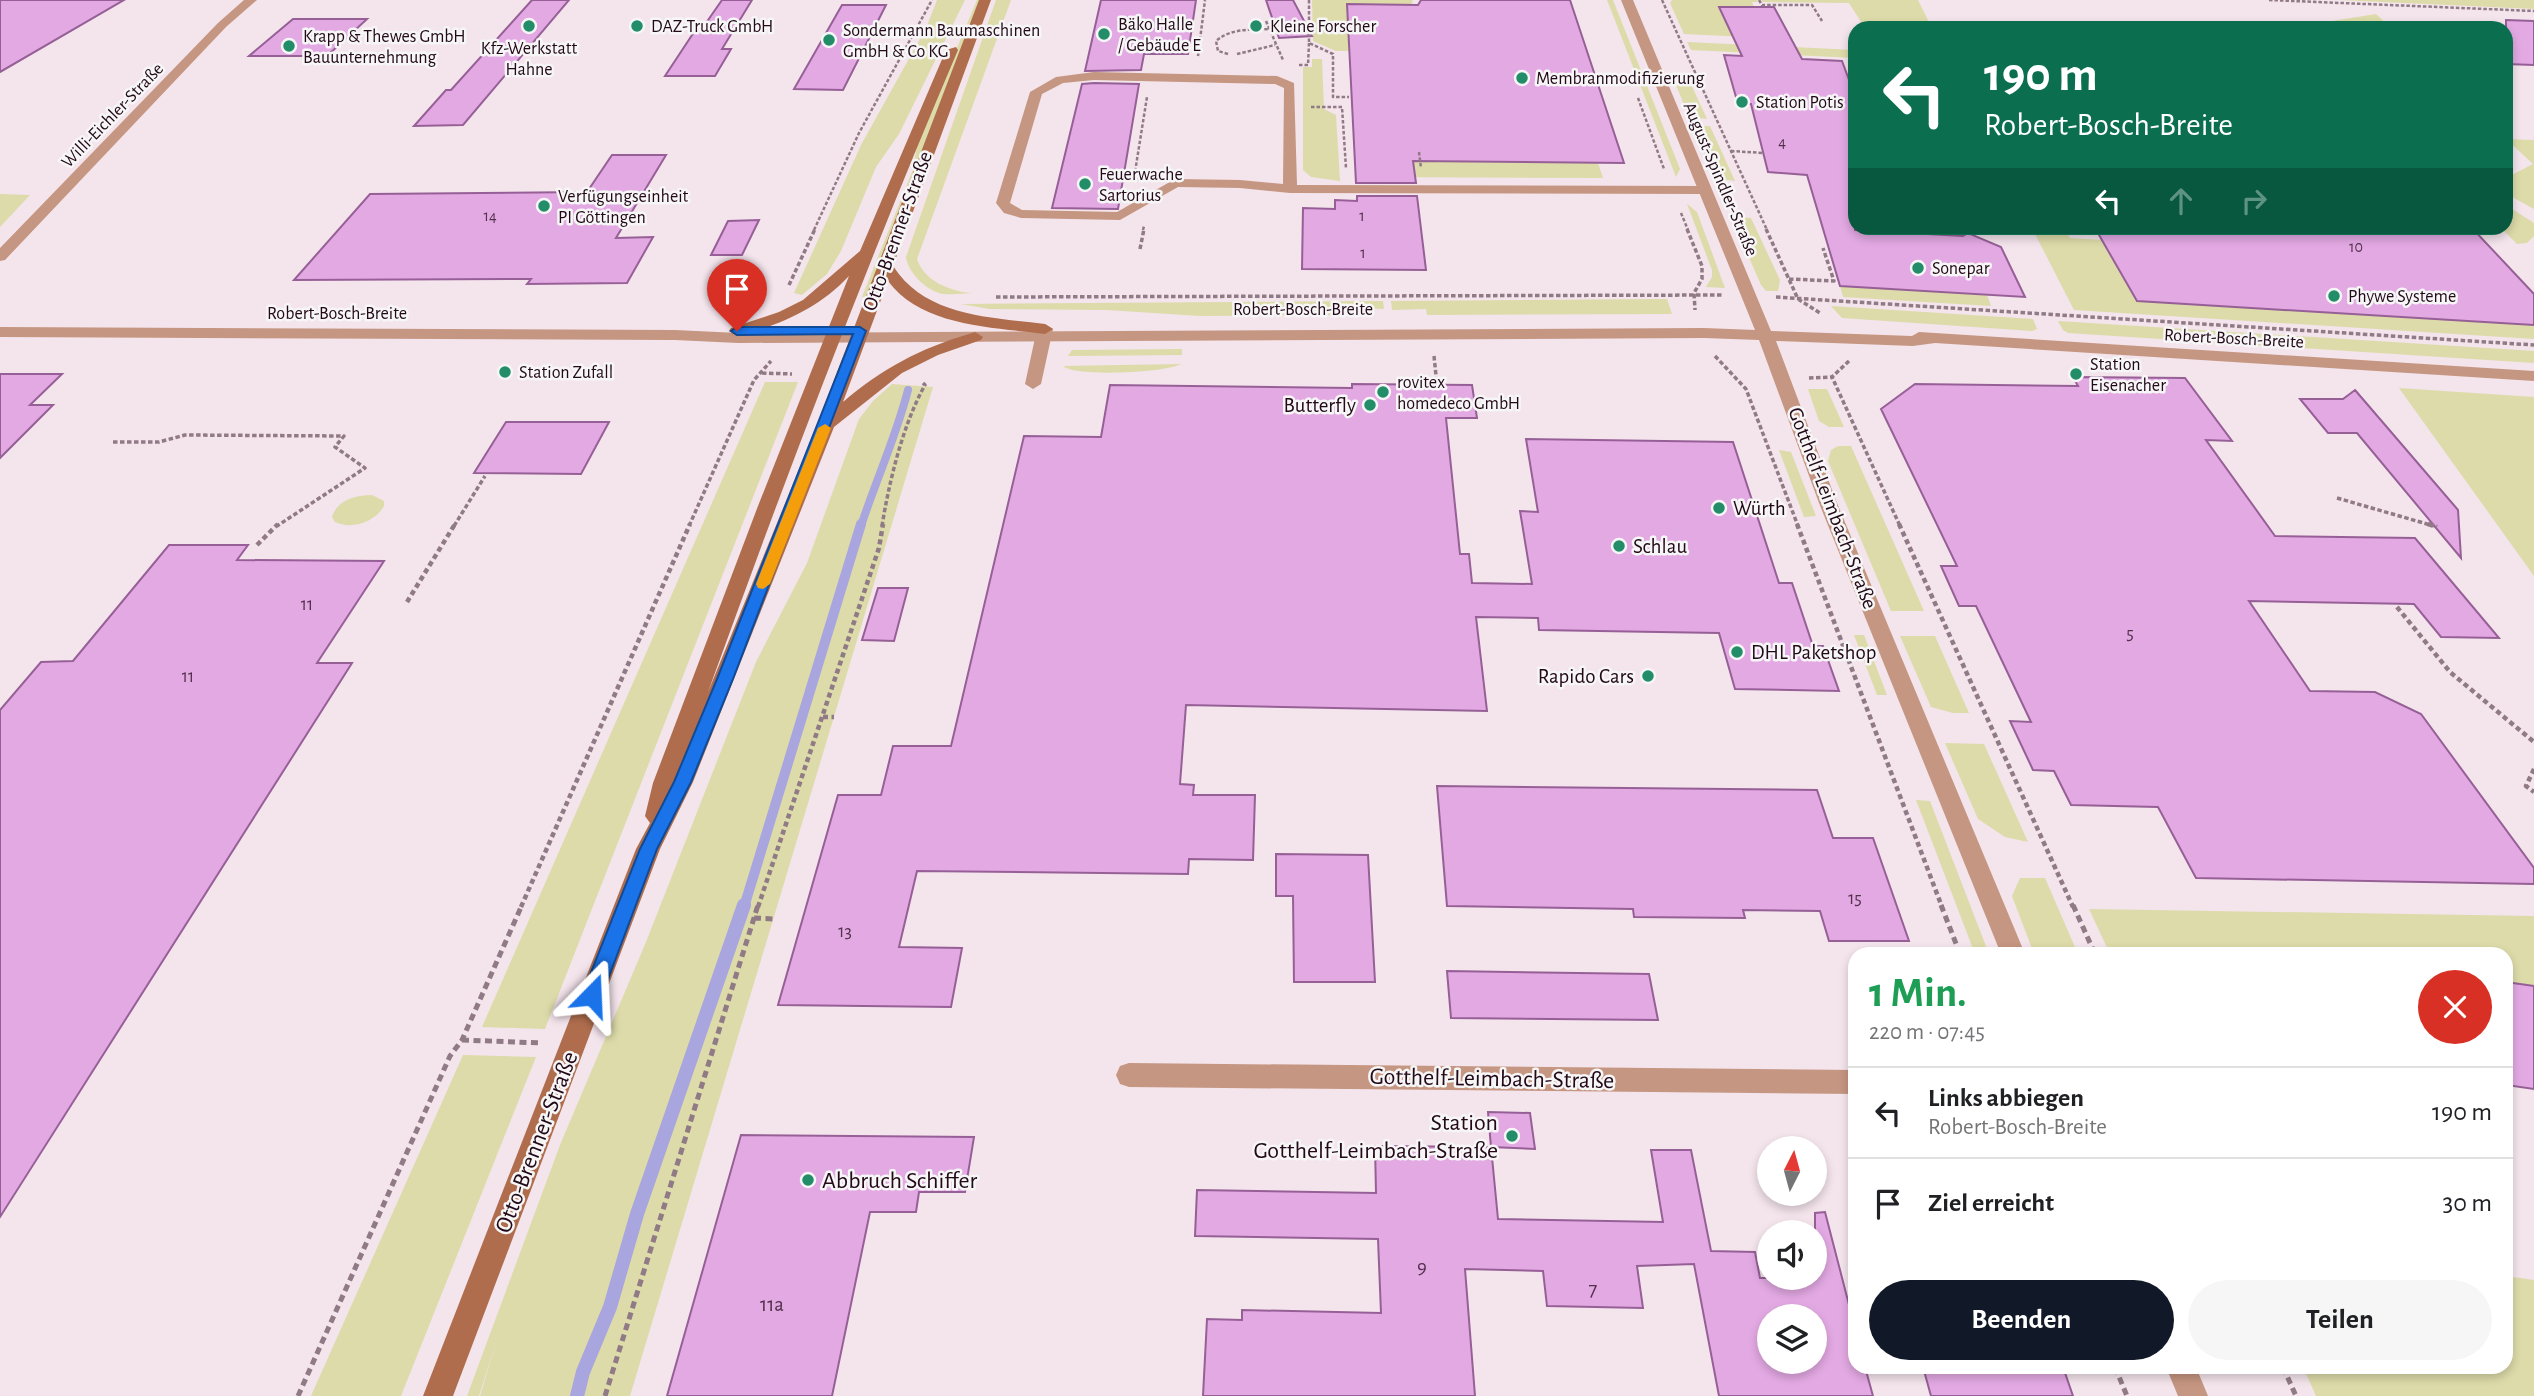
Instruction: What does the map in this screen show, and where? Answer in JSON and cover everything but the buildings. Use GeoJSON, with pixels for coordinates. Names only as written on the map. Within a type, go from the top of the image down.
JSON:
{"type":"FeatureCollection","features":[{"type":"Feature","properties":{"kind":"main road","name":"Otto-Brenner-Straße"},"geometry":{"type":"LineString","coordinates":[[648,849],[664,783],[745,562],[914,134],[974,0]]}},
{"type":"Feature","properties":{"kind":"main road","name":"Otto-Brenner-Straße"},"geometry":{"type":"LineString","coordinates":[[438,1396],[648,849],[682,782],[824,430],[985,0]]}},
{"type":"Feature","properties":{"kind":"main road"},"geometry":{"type":"LineString","coordinates":[[737,331],[799,309],[830,288],[870,246]]}},
{"type":"Feature","properties":{"kind":"main road"},"geometry":{"type":"LineString","coordinates":[[884,264],[900,285],[921,302],[965,316],[1044,333]]}},
{"type":"Feature","properties":{"kind":"main road"},"geometry":{"type":"LineString","coordinates":[[824,430],[861,393],[893,370],[930,352],[975,337]]}},
{"type":"Feature","properties":{"kind":"street","name":"Willi-Eichler-Straße"},"geometry":{"type":"LineString","coordinates":[[0,257],[222,25],[251,0]]}},
{"type":"Feature","properties":{"kind":"street","name":"August-Spindler-Straße"},"geometry":{"type":"LineString","coordinates":[[1626,0],[1763,330]]}},
{"type":"Feature","properties":{"kind":"street"},"geometry":{"type":"LineString","coordinates":[[1290,189],[1290,86],[1277,80],[1094,76],[1060,80],[1036,92],[1003,203],[1009,210],[1021,214],[1120,216],[1175,183],[1240,184],[1290,189],[1704,190]]}},
{"type":"Feature","properties":{"kind":"street","name":"Robert-Bosch-Breite"},"geometry":{"type":"LineString","coordinates":[[859,334],[975,337],[1044,333],[1704,333],[1763,330]]}},
{"type":"Feature","properties":{"kind":"street","name":"Robert-Bosch-Breite"},"geometry":{"type":"LineString","coordinates":[[675,335],[737,331],[859,334],[1763,330],[2534,376]]}},
{"type":"Feature","properties":{"kind":"street","name":"Gotthelf-Leimbach-Straße"},"geometry":{"type":"LineString","coordinates":[[1763,330],[1806,436],[1828,503],[2010,947]]}},
{"type":"Feature","properties":{"kind":"street","name":"Robert-Bosch-Breite"},"geometry":{"type":"LineString","coordinates":[[0,332],[675,335],[790,338],[834,334]]}},
{"type":"Feature","properties":{"kind":"street"},"geometry":{"type":"LineString","coordinates":[[1033,384],[1044,333]]}},
{"type":"Feature","properties":{"kind":"street","name":"Gotthelf-Leimbach-Straße"},"geometry":{"type":"LineString","coordinates":[[1129,1075],[1848,1082]]}},
{"type":"Feature","properties":{"kind":"street"},"geometry":{"type":"LineString","coordinates":[[2184,1374],[2193,1396]]}},
{"type":"Feature","properties":{"kind":"path"},"geometry":{"type":"LineString","coordinates":[[799,309],[783,298],[859,133],[914,38],[932,0]]}},
{"type":"Feature","properties":{"kind":"path"},"geometry":{"type":"LineString","coordinates":[[1195,78],[1205,0]]}},
{"type":"Feature","properties":{"kind":"path"},"geometry":{"type":"LineString","coordinates":[[1309,0],[1309,43],[1333,54],[1333,97],[1349,97]]}},
{"type":"Feature","properties":{"kind":"path"},"geometry":{"type":"LineString","coordinates":[[1662,0],[1798,299],[1825,316],[1849,362],[1832,377],[2092,947]]}},
{"type":"Feature","properties":{"kind":"path"},"geometry":{"type":"LineString","coordinates":[[1759,0],[1762,5],[1812,5],[1822,21]]}},
{"type":"Feature","properties":{"kind":"path"},"geometry":{"type":"LineString","coordinates":[[2269,0],[2534,11]]}},
{"type":"Feature","properties":{"kind":"path"},"geometry":{"type":"LineString","coordinates":[[1266,21],[1275,44],[1283,54],[1283,65]]}},
{"type":"Feature","properties":{"kind":"path"},"geometry":{"type":"LineString","coordinates":[[1268,29],[1223,35],[1216,41],[1218,51],[1242,54],[1275,44]]}},
{"type":"Feature","properties":{"kind":"path"},"geometry":{"type":"LineString","coordinates":[[1140,249],[1149,199],[1135,172],[1150,77]]}},
{"type":"Feature","properties":{"kind":"path"},"geometry":{"type":"LineString","coordinates":[[1634,89],[1702,266],[1702,279],[1694,293]]}},
{"type":"Feature","properties":{"kind":"path"},"geometry":{"type":"LineString","coordinates":[[1290,107],[1342,107],[1348,189]]}},
{"type":"Feature","properties":{"kind":"path"},"geometry":{"type":"LineString","coordinates":[[1731,151],[1763,153]]}},
{"type":"Feature","properties":{"kind":"path"},"geometry":{"type":"LineString","coordinates":[[1789,279],[1834,281],[1823,248]]}},
{"type":"Feature","properties":{"kind":"path"},"geometry":{"type":"LineString","coordinates":[[993,297],[1694,293],[2534,345]]}},
{"type":"Feature","properties":{"kind":"path"},"geometry":{"type":"LineString","coordinates":[[1704,333],[1718,364],[1738,379],[1746,389],[1956,947]]}},
{"type":"Feature","properties":{"kind":"path"},"geometry":{"type":"LineString","coordinates":[[298,1396],[450,1056],[462,1040],[754,380],[790,338]]}},
{"type":"Feature","properties":{"kind":"path"},"geometry":{"type":"LineString","coordinates":[[605,1396],[754,918],[879,548],[886,501],[915,404],[925,384],[920,380]]}},
{"type":"Feature","properties":{"kind":"path"},"geometry":{"type":"LineString","coordinates":[[190,435],[197,428]]}},
{"type":"Feature","properties":{"kind":"path"},"geometry":{"type":"LineString","coordinates":[[262,435],[268,428]]}},
{"type":"Feature","properties":{"kind":"path"},"geometry":{"type":"LineString","coordinates":[[334,436],[339,428]]}},
{"type":"Feature","properties":{"kind":"path"},"geometry":{"type":"LineString","coordinates":[[113,442],[159,442],[190,435],[344,436],[335,447],[365,468],[282,521],[257,545]]}},
{"type":"Feature","properties":{"kind":"path"},"geometry":{"type":"LineString","coordinates":[[407,602],[485,476]]}},
{"type":"Feature","properties":{"kind":"path"},"geometry":{"type":"LineString","coordinates":[[2337,498],[2437,527]]}},
{"type":"Feature","properties":{"kind":"path"},"geometry":{"type":"LineString","coordinates":[[2397,607],[2439,661],[2534,742]]}},
{"type":"Feature","properties":{"kind":"path"},"geometry":{"type":"LineString","coordinates":[[823,717],[834,716]]}},
{"type":"Feature","properties":{"kind":"path"},"geometry":{"type":"LineString","coordinates":[[2533,771],[2526,786],[2534,792]]}},
{"type":"Feature","properties":{"kind":"path"},"geometry":{"type":"LineString","coordinates":[[754,918],[774,919]]}},
{"type":"Feature","properties":{"kind":"path"},"geometry":{"type":"LineString","coordinates":[[462,1040],[573,1044]]}},
{"type":"Feature","properties":{"kind":"path"},"geometry":{"type":"LineString","coordinates":[[2119,1374],[2127,1396]]}},
{"type":"Feature","properties":{"kind":"path"},"geometry":{"type":"LineString","coordinates":[[2286,1374],[2296,1396]]}},
{"type":"Feature","properties":{"kind":"shaded area"},"geometry":{"type":"Polygon","coordinates":[[[937,0],[965,0],[899,134],[876,167],[841,251],[827,274],[802,295],[794,293],[861,145],[926,28],[937,0]]]}},
{"type":"Feature","properties":{"kind":"shaded area"},"geometry":{"type":"Polygon","coordinates":[[[977,0],[983,0],[869,297],[862,297],[912,172],[918,141],[977,0]]]}},
{"type":"Feature","properties":{"kind":"shaded area"},"geometry":{"type":"Polygon","coordinates":[[[996,0],[1011,0],[917,259],[926,273],[939,284],[973,293],[943,294],[933,291],[918,279],[906,257],[996,0]]]}},
{"type":"Feature","properties":{"kind":"shaded area"},"geometry":{"type":"Polygon","coordinates":[[[1312,0],[1413,0],[1411,5],[1347,4],[1349,51],[1336,51],[1313,41],[1312,0]]]}},
{"type":"Feature","properties":{"kind":"shaded area"},"geometry":{"type":"Polygon","coordinates":[[[1607,0],[1613,0],[1680,169],[1676,177],[1607,0]]]}},
{"type":"Feature","properties":{"kind":"shaded area"},"geometry":{"type":"Polygon","coordinates":[[[1672,0],[1757,0],[1758,2],[1752,2],[1754,7],[1719,7],[1769,38],[1684,34],[1670,3],[1672,0]]]}},
{"type":"Feature","properties":{"kind":"shaded area"},"geometry":{"type":"Polygon","coordinates":[[[1761,0],[1918,0],[1928,21],[1861,21],[1849,3],[1761,0]]]}},
{"type":"Feature","properties":{"kind":"shaded area"},"geometry":{"type":"Polygon","coordinates":[[[2340,0],[2534,0],[2534,9],[2340,0]]]}},
{"type":"Feature","properties":{"kind":"shaded area"},"geometry":{"type":"Polygon","coordinates":[[[2376,14],[2384,21],[2332,21],[2376,14]]]}},
{"type":"Feature","properties":{"kind":"shaded area"},"geometry":{"type":"Polygon","coordinates":[[[1687,42],[1848,50],[1848,58],[1691,50],[1687,42]]]}},
{"type":"Feature","properties":{"kind":"shaded area"},"geometry":{"type":"Polygon","coordinates":[[[1312,59],[1322,59],[1324,109],[1336,115],[1340,181],[1311,177],[1303,170],[1303,67],[1312,67],[1312,59]]]}},
{"type":"Feature","properties":{"kind":"shaded area"},"geometry":{"type":"Polygon","coordinates":[[[1674,80],[1689,80],[1707,119],[1689,117],[1674,80]]]}},
{"type":"Feature","properties":{"kind":"shaded area"},"geometry":{"type":"Polygon","coordinates":[[[1698,126],[1710,126],[1735,181],[1715,178],[1694,129],[1698,126]]]}},
{"type":"Feature","properties":{"kind":"shaded area"},"geometry":{"type":"Polygon","coordinates":[[[2513,139],[2534,140],[2534,209],[2513,197],[2513,174],[2533,164],[2513,145],[2513,139]]]}},
{"type":"Feature","properties":{"kind":"shaded area"},"geometry":{"type":"Polygon","coordinates":[[[1355,161],[1598,163],[1603,178],[1372,177],[1355,161]]]}},
{"type":"Feature","properties":{"kind":"shaded area"},"geometry":{"type":"Polygon","coordinates":[[[0,194],[30,195],[0,227],[0,194]]]}},
{"type":"Feature","properties":{"kind":"shaded area"},"geometry":{"type":"Polygon","coordinates":[[[1687,204],[1697,212],[1725,288],[1706,287],[1712,277],[1712,270],[1687,204]]]}},
{"type":"Feature","properties":{"kind":"shaded area"},"geometry":{"type":"Polygon","coordinates":[[[2513,210],[2534,223],[2534,236],[2527,243],[2517,244],[2508,235],[2513,235],[2513,210]]]}},
{"type":"Feature","properties":{"kind":"shaded area"},"geometry":{"type":"Polygon","coordinates":[[[1731,216],[1751,218],[1780,280],[1778,291],[1766,291],[1761,285],[1731,216]]]}},
{"type":"Feature","properties":{"kind":"shaded area"},"geometry":{"type":"Polygon","coordinates":[[[2036,235],[2207,246],[2137,301],[2534,325],[2534,339],[2074,310],[2036,235]]]}},
{"type":"Feature","properties":{"kind":"shaded area"},"geometry":{"type":"Polygon","coordinates":[[[1840,286],[1987,295],[1991,306],[1843,297],[1840,286]]]}},
{"type":"Feature","properties":{"kind":"shaded area"},"geometry":{"type":"Polygon","coordinates":[[[1667,299],[1672,314],[1427,315],[1426,309],[1392,310],[1391,301],[1667,299]]]}},
{"type":"Feature","properties":{"kind":"shaded area"},"geometry":{"type":"Polygon","coordinates":[[[1383,301],[1384,309],[1357,308],[1352,310],[1352,315],[1200,316],[1107,310],[989,309],[961,304],[1383,301]]]}},
{"type":"Feature","properties":{"kind":"shaded area"},"geometry":{"type":"Polygon","coordinates":[[[1831,306],[2033,319],[2037,329],[2032,331],[1842,318],[1831,306]]]}},
{"type":"Feature","properties":{"kind":"shaded area"},"geometry":{"type":"Polygon","coordinates":[[[2058,321],[2534,351],[2534,363],[2068,333],[2058,321]]]}},
{"type":"Feature","properties":{"kind":"shaded area"},"geometry":{"type":"Polygon","coordinates":[[[1182,349],[1182,355],[1068,356],[1072,350],[1182,349]]]}},
{"type":"Feature","properties":{"kind":"shaded area"},"geometry":{"type":"Polygon","coordinates":[[[1181,364],[1157,370],[1101,373],[1063,366],[1181,364]]]}},
{"type":"Feature","properties":{"kind":"shaded area"},"geometry":{"type":"Polygon","coordinates":[[[765,382],[798,382],[545,1029],[482,1027],[765,382]]]}},
{"type":"Feature","properties":{"kind":"shaded area"},"geometry":{"type":"Polygon","coordinates":[[[892,384],[933,387],[630,1396],[480,1396],[497,1339],[479,1396],[467,1396],[560,1145],[646,942],[756,662],[807,563],[859,419],[873,401],[892,384]]]}},
{"type":"Feature","properties":{"kind":"shaded area"},"geometry":{"type":"Polygon","coordinates":[[[2399,388],[2534,397],[2534,576],[2399,388]]]}},
{"type":"Feature","properties":{"kind":"shaded area"},"geometry":{"type":"Polygon","coordinates":[[[1808,389],[1827,389],[1844,427],[1829,427],[1819,421],[1808,389]]]}},
{"type":"Feature","properties":{"kind":"shaded area"},"geometry":{"type":"Polygon","coordinates":[[[1838,446],[1851,446],[1924,611],[1891,611],[1828,461],[1831,450],[1838,446]]]}},
{"type":"Feature","properties":{"kind":"shaded area"},"geometry":{"type":"Polygon","coordinates":[[[1779,450],[1791,452],[1816,516],[1804,517],[1779,450]]]}},
{"type":"Feature","properties":{"kind":"shaded area"},"geometry":{"type":"Polygon","coordinates":[[[372,495],[384,501],[384,506],[375,516],[356,525],[335,522],[332,517],[338,506],[354,497],[372,495]]]}},
{"type":"Feature","properties":{"kind":"shaded area"},"geometry":{"type":"Polygon","coordinates":[[[1854,635],[1864,635],[1887,695],[1877,695],[1854,635]]]}},
{"type":"Feature","properties":{"kind":"shaded area"},"geometry":{"type":"Polygon","coordinates":[[[1900,636],[1935,636],[1969,713],[1953,713],[1931,707],[1900,636]]]}},
{"type":"Feature","properties":{"kind":"shaded area"},"geometry":{"type":"Polygon","coordinates":[[[1945,743],[1984,744],[2028,842],[2005,837],[1978,819],[1945,743]]]}},
{"type":"Feature","properties":{"kind":"shaded area"},"geometry":{"type":"Polygon","coordinates":[[[1916,800],[1930,801],[1986,947],[1972,947],[1916,800]]]}},
{"type":"Feature","properties":{"kind":"shaded area"},"geometry":{"type":"Polygon","coordinates":[[[2020,878],[2045,878],[2075,947],[2031,947],[2012,896],[2020,878]]]}},
{"type":"Feature","properties":{"kind":"shaded area"},"geometry":{"type":"Polygon","coordinates":[[[2089,909],[2534,916],[2534,986],[2513,983],[2513,947],[2107,947],[2089,909]]]}},
{"type":"Feature","properties":{"kind":"shaded area"},"geometry":{"type":"Polygon","coordinates":[[[463,1055],[536,1057],[401,1396],[311,1396],[463,1055]]]}},
{"type":"Feature","properties":{"kind":"shaded area"},"geometry":{"type":"Polygon","coordinates":[[[2513,1277],[2534,1280],[2534,1396],[2316,1396],[2306,1374],[2513,1374],[2513,1277]]]}},
{"type":"Feature","properties":{"kind":"waterway"},"geometry":{"type":"LineString","coordinates":[[861,526],[908,390]]}},
{"type":"Feature","properties":{"kind":"waterway"},"geometry":{"type":"LineString","coordinates":[[744,907],[861,524]]}},
{"type":"Feature","properties":{"kind":"waterway"},"geometry":{"type":"LineString","coordinates":[[577,1396],[583,1372],[610,1307],[637,1214],[744,905]]}},
{"type":"Feature","properties":{"kind":"slow traffic"},"geometry":{"type":"LineString","coordinates":[[763,584],[825,428]]}},
{"type":"Feature","properties":{"kind":"place","name":"Kfz-Werkstatt Hahne"},"geometry":{"type":"Point","coordinates":[529,26]}},
{"type":"Feature","properties":{"kind":"place","name":"DAZ-Truck GmbH"},"geometry":{"type":"Point","coordinates":[637,26]}},
{"type":"Feature","properties":{"kind":"place","name":"Kleine Forscher"},"geometry":{"type":"Point","coordinates":[1256,26]}},
{"type":"Feature","properties":{"kind":"place","name":"Bäko Halle / Gebäude E"},"geometry":{"type":"Point","coordinates":[1104,34]}},
{"type":"Feature","properties":{"kind":"place","name":"Sondermann Baumaschinen GmbH & Co KG"},"geometry":{"type":"Point","coordinates":[829,40]}},
{"type":"Feature","properties":{"kind":"place","name":"Krapp & Thewes GmbH Bauunternehmung"},"geometry":{"type":"Point","coordinates":[289,46]}},
{"type":"Feature","properties":{"kind":"place","name":"Membranmodifizierung"},"geometry":{"type":"Point","coordinates":[1522,78]}},
{"type":"Feature","properties":{"kind":"place","name":"Station Potis"},"geometry":{"type":"Point","coordinates":[1742,102]}},
{"type":"Feature","properties":{"kind":"place","name":"Feuerwache Sartorius"},"geometry":{"type":"Point","coordinates":[1085,184]}},
{"type":"Feature","properties":{"kind":"place","name":"Verfügungseinheit PI Göttingen"},"geometry":{"type":"Point","coordinates":[544,206]}},
{"type":"Feature","properties":{"kind":"place","name":"Sonepar"},"geometry":{"type":"Point","coordinates":[1918,268]}},
{"type":"Feature","properties":{"kind":"place","name":"Phywe Systeme"},"geometry":{"type":"Point","coordinates":[2334,296]}},
{"type":"Feature","properties":{"kind":"place","name":"Station Zufall"},"geometry":{"type":"Point","coordinates":[505,372]}},
{"type":"Feature","properties":{"kind":"place","name":"Station Eisenacher"},"geometry":{"type":"Point","coordinates":[2076,374]}},
{"type":"Feature","properties":{"kind":"place","name":"rovitex homedeco GmbH"},"geometry":{"type":"Point","coordinates":[1383,392]}},
{"type":"Feature","properties":{"kind":"place","name":"Butterfly"},"geometry":{"type":"Point","coordinates":[1370,405]}},
{"type":"Feature","properties":{"kind":"place","name":"Würth"},"geometry":{"type":"Point","coordinates":[1719,508]}},
{"type":"Feature","properties":{"kind":"place","name":"Schlau"},"geometry":{"type":"Point","coordinates":[1619,546]}},
{"type":"Feature","properties":{"kind":"place","name":"DHL Paketshop"},"geometry":{"type":"Point","coordinates":[1737,652]}},
{"type":"Feature","properties":{"kind":"place","name":"Rapido Cars"},"geometry":{"type":"Point","coordinates":[1648,676]}},
{"type":"Feature","properties":{"kind":"place","name":"Station Gotthelf-Leimbach-Straße"},"geometry":{"type":"Point","coordinates":[1512,1136]}},
{"type":"Feature","properties":{"kind":"place","name":"Abbruch Schiffer"},"geometry":{"type":"Point","coordinates":[808,1180]}},
{"type":"Feature","properties":{"kind":"route"},"geometry":{"type":"LineString","coordinates":[[592,995],[648,849],[682,782],[725,679],[824,430],[860,331],[737,331]]}}]}
